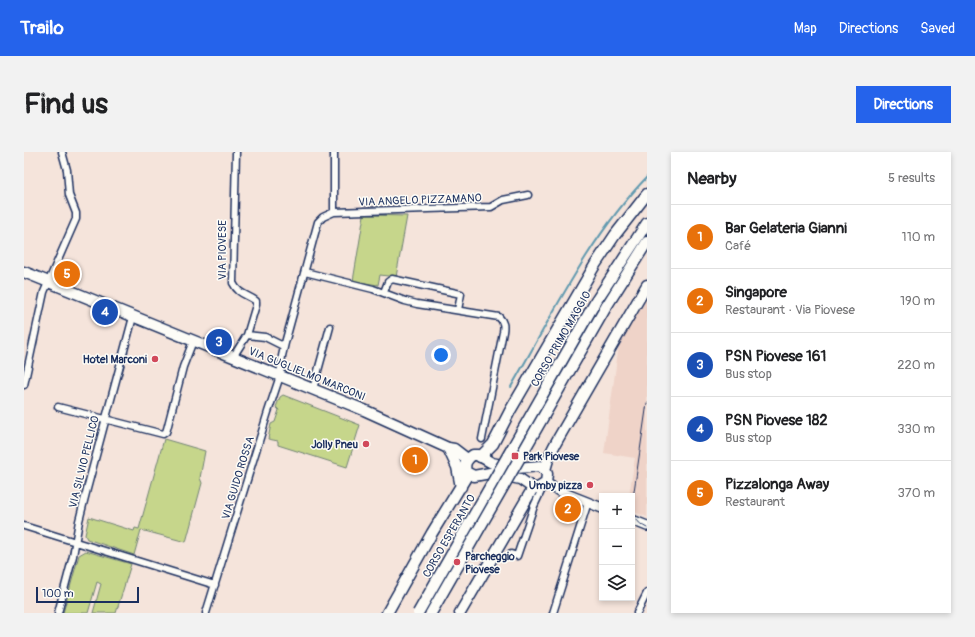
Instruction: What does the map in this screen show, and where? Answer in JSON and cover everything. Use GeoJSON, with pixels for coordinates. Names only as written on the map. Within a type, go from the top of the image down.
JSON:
{"type":"FeatureCollection","features":[{"type":"Feature","properties":{"kind":"main road"},"geometry":{"type":"LineString","coordinates":[[480,457],[493,444],[510,411],[595,265],[615,235],[647,194]]}},
{"type":"Feature","properties":{"kind":"main road","name":"CORSO PRIMO MAGGIO"},"geometry":{"type":"LineString","coordinates":[[500,470],[596,301],[646,225]]}},
{"type":"Feature","properties":{"kind":"main road","name":"CORSO PRIMO MAGGIO"},"geometry":{"type":"LineString","coordinates":[[511,473],[606,307],[647,242]]}},
{"type":"Feature","properties":{"kind":"main road","name":"VIA GUGLIELMO MARCONI"},"geometry":{"type":"LineString","coordinates":[[24,272],[313,389],[448,448],[454,449],[467,459]]}},
{"type":"Feature","properties":{"kind":"main road"},"geometry":{"type":"LineString","coordinates":[[468,474],[478,476],[490,473],[516,478],[523,480],[533,488],[538,488],[544,484],[547,474],[547,462],[562,432],[647,286]]}},
{"type":"Feature","properties":{"kind":"main road"},"geometry":{"type":"LineString","coordinates":[[448,448],[457,467],[460,487]]}},
{"type":"Feature","properties":{"kind":"main road"},"geometry":{"type":"LineString","coordinates":[[468,474],[466,472],[465,464],[467,459],[474,455],[492,463],[516,468],[540,466],[546,470]]}},
{"type":"Feature","properties":{"kind":"main road","name":"CORSO ESPERANTO"},"geometry":{"type":"LineString","coordinates":[[418,613],[500,470]]}},
{"type":"Feature","properties":{"kind":"main road","name":"CORSO ESPERANTO"},"geometry":{"type":"LineString","coordinates":[[431,613],[511,473]]}},
{"type":"Feature","properties":{"kind":"main road"},"geometry":{"type":"LineString","coordinates":[[387,613],[432,533],[468,474]]}},
{"type":"Feature","properties":{"kind":"main road"},"geometry":{"type":"LineString","coordinates":[[544,484],[599,507]]}},
{"type":"Feature","properties":{"kind":"main road"},"geometry":{"type":"LineString","coordinates":[[460,613],[533,488]]}},
{"type":"Feature","properties":{"kind":"main road"},"geometry":{"type":"LineString","coordinates":[[635,521],[647,526]]}},
{"type":"Feature","properties":{"kind":"street"},"geometry":{"type":"LineString","coordinates":[[24,384],[42,298],[76,219],[76,213],[69,195],[67,170],[62,152]]}},
{"type":"Feature","properties":{"kind":"street","name":"VIA PIOVESE"},"geometry":{"type":"LineString","coordinates":[[233,357],[247,335],[256,305],[256,301],[238,292],[233,283],[236,152]]}},
{"type":"Feature","properties":{"kind":"street"},"geometry":{"type":"LineString","coordinates":[[280,376],[285,342],[318,222],[323,217],[334,212],[334,152]]}},
{"type":"Feature","properties":{"kind":"street","name":"VIA ANGELO PIZZAMANO"},"geometry":{"type":"LineString","coordinates":[[334,212],[491,207],[503,200],[528,195]]}},
{"type":"Feature","properties":{"kind":"street"},"geometry":{"type":"LineString","coordinates":[[305,272],[384,292],[405,301],[417,304],[499,317],[504,325],[482,439]]}},
{"type":"Feature","properties":{"kind":"street"},"geometry":{"type":"LineString","coordinates":[[384,292],[388,282],[392,279],[461,294],[458,310]]}},
{"type":"Feature","properties":{"kind":"street","name":"VIA SILVIO PELLICO"},"geometry":{"type":"LineString","coordinates":[[58,613],[105,419],[133,316]]}},
{"type":"Feature","properties":{"kind":"street"},"geometry":{"type":"LineString","coordinates":[[313,389],[330,327]]}},
{"type":"Feature","properties":{"kind":"street"},"geometry":{"type":"LineString","coordinates":[[247,335],[265,337],[277,344],[285,342]]}},
{"type":"Feature","properties":{"kind":"street"},"geometry":{"type":"LineString","coordinates":[[58,407],[163,434],[166,432],[185,362],[193,341]]}},
{"type":"Feature","properties":{"kind":"street","name":"VIA GUIDO ROSSA"},"geometry":{"type":"LineString","coordinates":[[206,613],[280,376]]}},
{"type":"Feature","properties":{"kind":"street"},"geometry":{"type":"LineString","coordinates":[[511,554],[517,556],[534,506],[544,484]]}},
{"type":"Feature","properties":{"kind":"street"},"geometry":{"type":"LineString","coordinates":[[553,613],[588,502]]}},
{"type":"Feature","properties":{"kind":"street"},"geometry":{"type":"LineString","coordinates":[[24,526],[215,585]]}},
{"type":"Feature","properties":{"kind":"street"},"geometry":{"type":"LineString","coordinates":[[637,613],[647,593]]}},
{"type":"Feature","properties":{"kind":"shaded area"},"geometry":{"type":"Polygon","coordinates":[[[647,297],[647,517],[635,512],[635,493],[629,493],[635,458],[604,453],[619,344],[647,297]]]}},
{"type":"Feature","properties":{"kind":"green space"},"geometry":{"type":"Polygon","coordinates":[[[364,215],[407,216],[396,277],[380,275],[378,285],[353,281],[364,215]]]}},
{"type":"Feature","properties":{"kind":"green space"},"geometry":{"type":"Polygon","coordinates":[[[283,395],[360,425],[347,467],[278,445],[278,441],[268,439],[271,424],[275,422],[279,410],[276,407],[280,397],[283,395]]]}},
{"type":"Feature","properties":{"kind":"green space"},"geometry":{"type":"Polygon","coordinates":[[[164,439],[205,451],[200,478],[202,483],[186,542],[141,530],[134,555],[87,539],[85,535],[89,517],[134,531],[135,528],[139,529],[164,439]]]}},
{"type":"Feature","properties":{"kind":"green space"},"geometry":{"type":"Polygon","coordinates":[[[86,551],[131,564],[116,613],[93,613],[101,584],[97,582],[88,613],[63,613],[79,555],[86,551]]]}},
{"type":"Feature","properties":{"kind":"waterway"},"geometry":{"type":"LineString","coordinates":[[511,387],[557,305],[590,251],[626,200],[647,177]]}},
{"type":"Feature","properties":{"kind":"tram line"},"geometry":{"type":"LineString","coordinates":[[647,403],[632,505],[633,513],[636,519],[640,524],[647,528]]}},
{"type":"Feature","properties":{"kind":"place","name":"Pizzalonga Away"},"geometry":{"type":"Point","coordinates":[67,274]}},
{"type":"Feature","properties":{"kind":"place","name":"PSN Piovese 182"},"geometry":{"type":"Point","coordinates":[105,312]}},
{"type":"Feature","properties":{"kind":"place","name":"PSN Piovese 161"},"geometry":{"type":"Point","coordinates":[219,342]}},
{"type":"Feature","properties":{"kind":"place","name":"Hotel Marconi"},"geometry":{"type":"Point","coordinates":[155,359]}},
{"type":"Feature","properties":{"kind":"place","name":"Jolly Pneu"},"geometry":{"type":"Point","coordinates":[366,444]}},
{"type":"Feature","properties":{"kind":"place","name":"Park Piovese"},"geometry":{"type":"Point","coordinates":[515,456]}},
{"type":"Feature","properties":{"kind":"place","name":"Bar Gelateria Gianni"},"geometry":{"type":"Point","coordinates":[415,460]}},
{"type":"Feature","properties":{"kind":"place","name":"Umby pizza"},"geometry":{"type":"Point","coordinates":[590,485]}},
{"type":"Feature","properties":{"kind":"place","name":"Singapore"},"geometry":{"type":"Point","coordinates":[568,509]}},
{"type":"Feature","properties":{"kind":"place","name":"Parcheggio Piovese"},"geometry":{"type":"Point","coordinates":[457,562]}}]}
